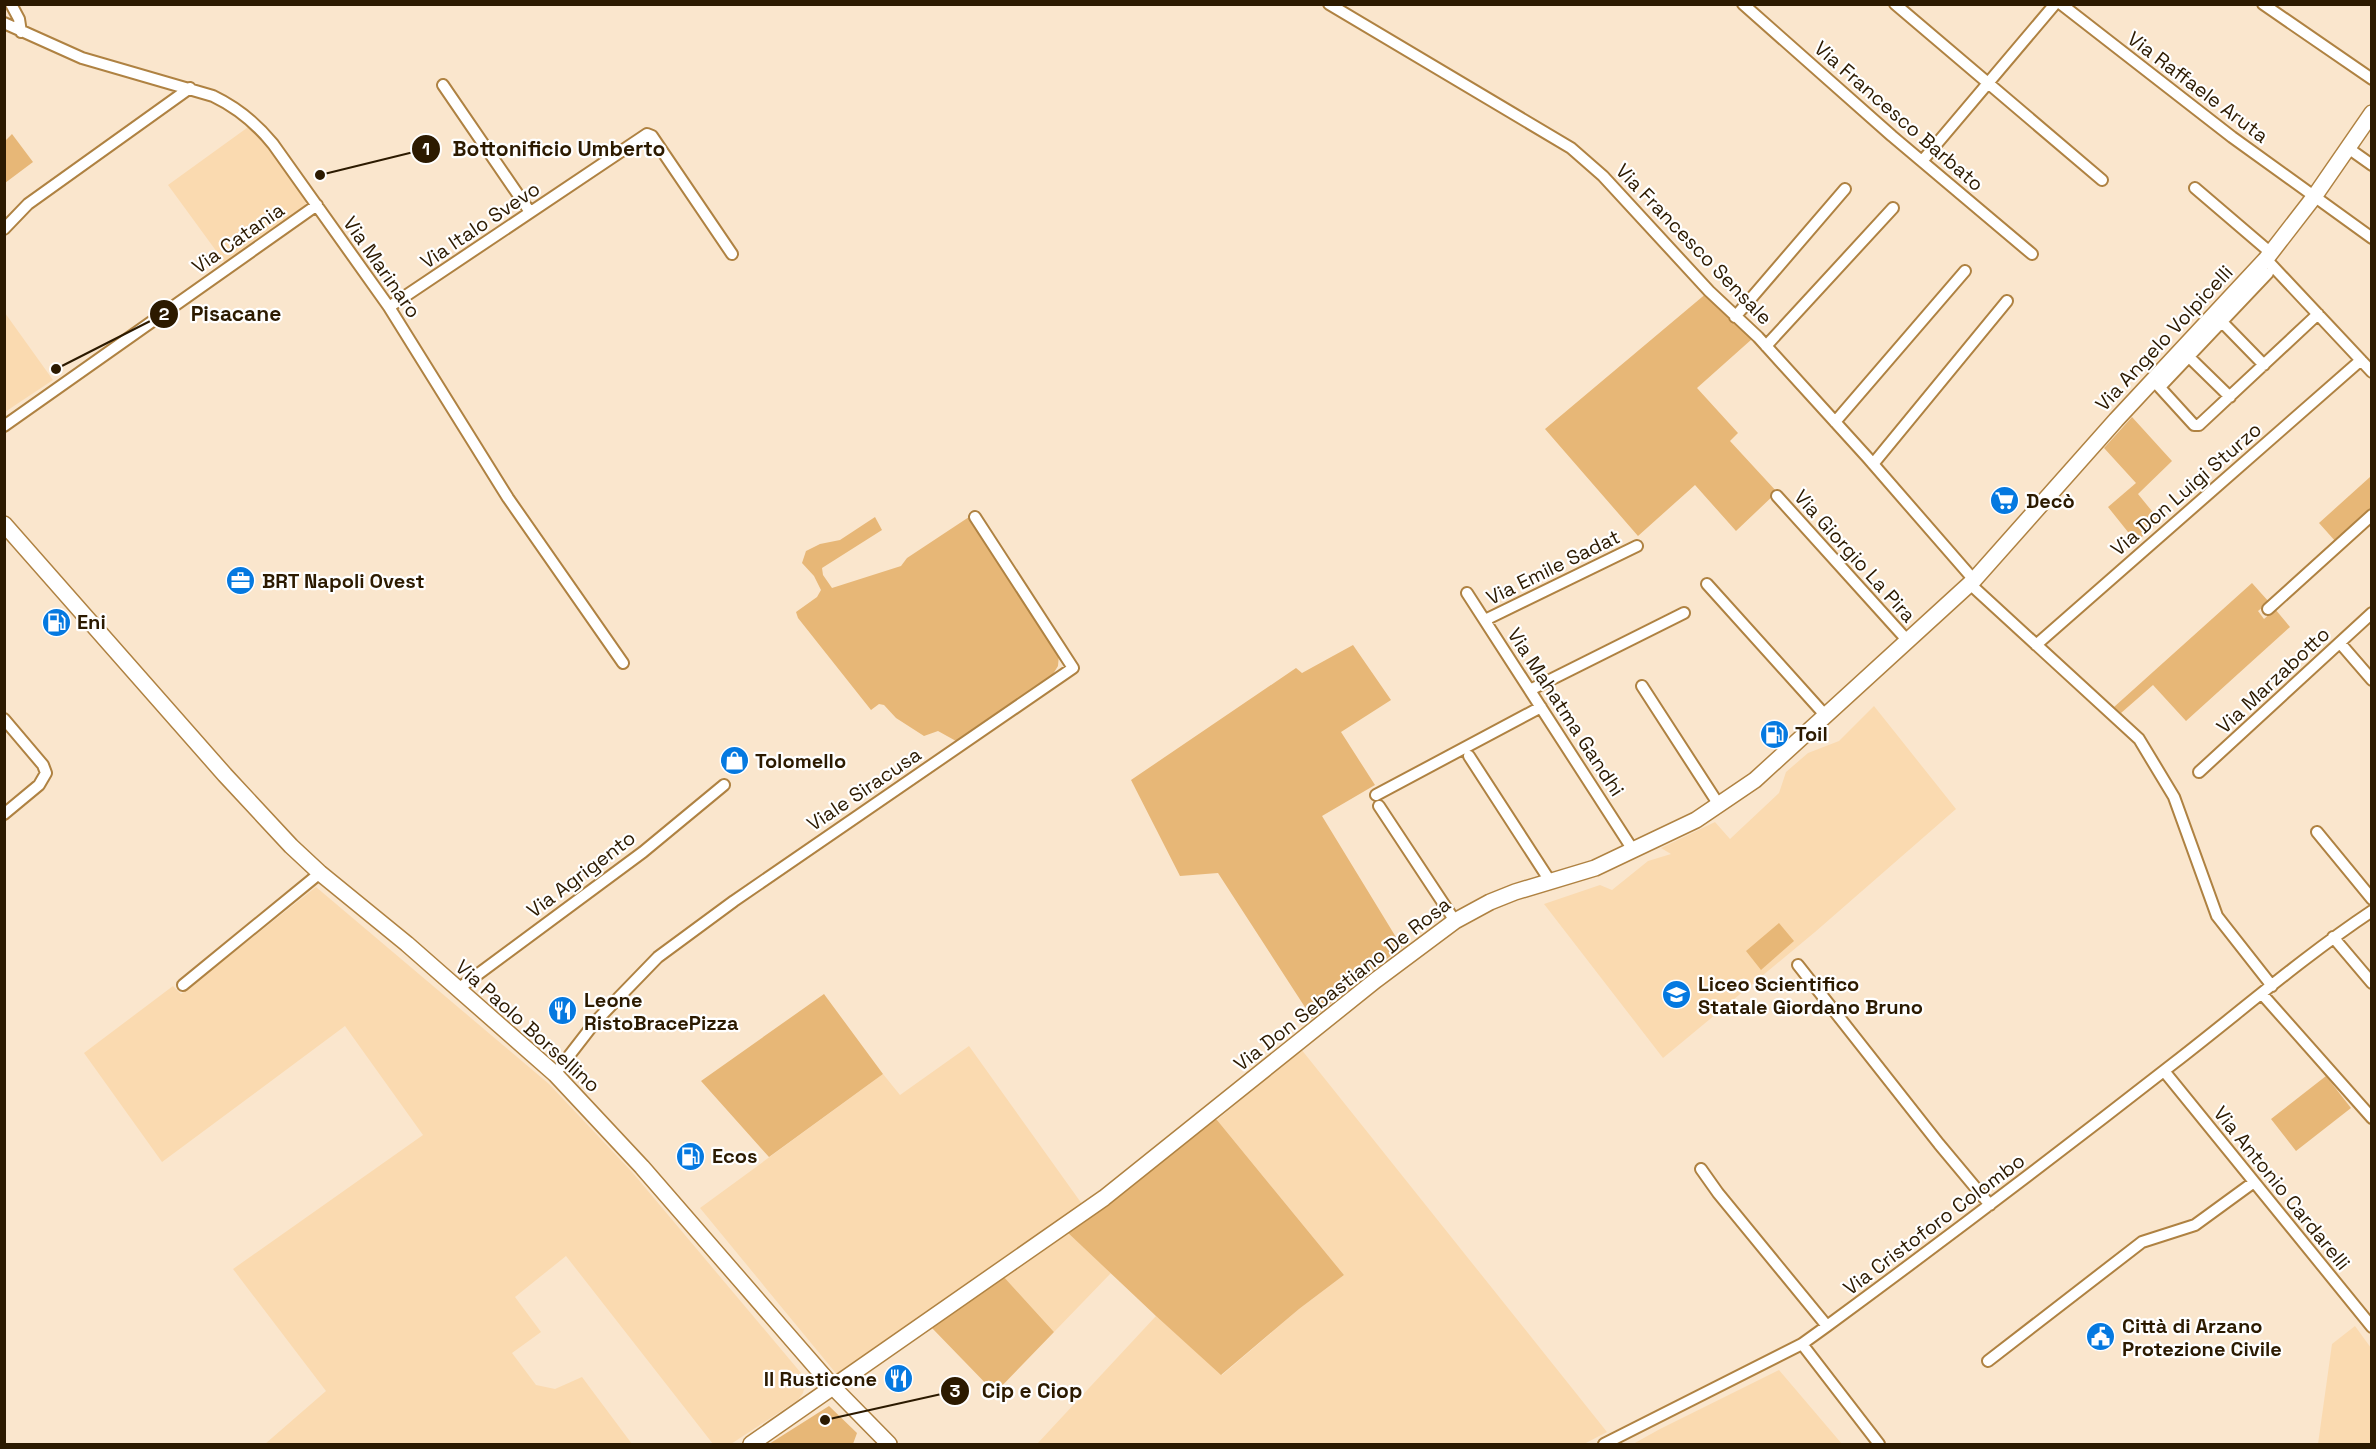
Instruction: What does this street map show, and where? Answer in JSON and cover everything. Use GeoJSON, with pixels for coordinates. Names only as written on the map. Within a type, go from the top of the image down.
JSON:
{"type":"FeatureCollection","features":[{"type":"Feature","properties":{"kind":"street"},"geometry":{"type":"LineString","coordinates":[[11,4],[19,19],[21,32]]}},
{"type":"Feature","properties":{"kind":"street","name":"Via Francesco Sensale"},"geometry":{"type":"LineString","coordinates":[[1329,4],[1571,148],[1624,196],[1709,291],[1766,346],[1873,464],[1972,582],[2036,645],[2139,739],[2174,797],[2217,916],[2272,986]]}},
{"type":"Feature","properties":{"kind":"street","name":"Via Francesco Barbato"},"geometry":{"type":"LineString","coordinates":[[1743,4],[1892,136],[2032,254]]}},
{"type":"Feature","properties":{"kind":"street"},"geometry":{"type":"LineString","coordinates":[[1895,4],[2102,180]]}},
{"type":"Feature","properties":{"kind":"street"},"geometry":{"type":"LineString","coordinates":[[1923,160],[2055,4]]}},
{"type":"Feature","properties":{"kind":"street","name":"Via Raffaele Aruta"},"geometry":{"type":"LineString","coordinates":[[2061,4],[2232,136],[2372,238]]}},
{"type":"Feature","properties":{"kind":"street"},"geometry":{"type":"LineString","coordinates":[[2263,4],[2372,79]]}},
{"type":"Feature","properties":{"kind":"street","name":"Via Marinaro"},"geometry":{"type":"LineString","coordinates":[[4,23],[82,58],[190,88],[228,103],[254,123],[273,144],[389,307],[508,498],[623,663]]}},
{"type":"Feature","properties":{"kind":"street"},"geometry":{"type":"LineString","coordinates":[[443,85],[530,212]]}},
{"type":"Feature","properties":{"kind":"street"},"geometry":{"type":"LineString","coordinates":[[4,229],[28,204],[190,88]]}},
{"type":"Feature","properties":{"kind":"street","name":"Via Angelo Volpicelli"},"geometry":{"type":"LineString","coordinates":[[1972,582],[2268,262],[2372,113]]}},
{"type":"Feature","properties":{"kind":"street","name":"Via Italo Svevo"},"geometry":{"type":"LineString","coordinates":[[389,307],[649,134],[732,254]]}},
{"type":"Feature","properties":{"kind":"street"},"geometry":{"type":"LineString","coordinates":[[2348,148],[2372,165]]}},
{"type":"Feature","properties":{"kind":"street"},"geometry":{"type":"LineString","coordinates":[[2195,188],[2372,372]]}},
{"type":"Feature","properties":{"kind":"street"},"geometry":{"type":"LineString","coordinates":[[1735,316],[1845,189]]}},
{"type":"Feature","properties":{"kind":"street","name":"Via Catania"},"geometry":{"type":"LineString","coordinates":[[4,426],[317,205]]}},
{"type":"Feature","properties":{"kind":"street"},"geometry":{"type":"LineString","coordinates":[[1766,346],[1893,208]]}},
{"type":"Feature","properties":{"kind":"street"},"geometry":{"type":"LineString","coordinates":[[2268,262],[2223,323],[2189,357],[2156,384],[2194,425],[2199,426],[2318,314]]}},
{"type":"Feature","properties":{"kind":"street"},"geometry":{"type":"LineString","coordinates":[[1835,422],[1965,270]]}},
{"type":"Feature","properties":{"kind":"street"},"geometry":{"type":"LineString","coordinates":[[1873,464],[2007,302]]}},
{"type":"Feature","properties":{"kind":"street"},"geometry":{"type":"LineString","coordinates":[[2223,323],[2264,365]]}},
{"type":"Feature","properties":{"kind":"street"},"geometry":{"type":"LineString","coordinates":[[2189,357],[2230,397]]}},
{"type":"Feature","properties":{"kind":"street","name":"Via Don Luigi Sturzo"},"geometry":{"type":"LineString","coordinates":[[2036,645],[2361,360]]}},
{"type":"Feature","properties":{"kind":"street","name":"Via Giorgio La Pira"},"geometry":{"type":"LineString","coordinates":[[1777,496],[1907,640]]}},
{"type":"Feature","properties":{"kind":"street"},"geometry":{"type":"LineString","coordinates":[[2268,609],[2372,515]]}},
{"type":"Feature","properties":{"kind":"street","name":"Viale Siracusa"},"geometry":{"type":"LineString","coordinates":[[555,1074],[596,1021],[658,957],[763,880],[1073,668],[975,518]]}},
{"type":"Feature","properties":{"kind":"street","name":"Via Paolo Borsellino"},"geometry":{"type":"LineString","coordinates":[[4,525],[225,775],[291,846],[555,1074],[642,1167],[834,1388],[889,1444]]}},
{"type":"Feature","properties":{"kind":"street","name":"Via Emile Sadat"},"geometry":{"type":"LineString","coordinates":[[1485,620],[1637,546]]}},
{"type":"Feature","properties":{"kind":"street","name":"Via Don Sebastiano De Rosa"},"geometry":{"type":"LineString","coordinates":[[751,1444],[1104,1198],[1376,981],[1455,921],[1490,902],[1550,881],[1584,873],[1633,850],[1696,820],[1755,780],[1972,582]]}},
{"type":"Feature","properties":{"kind":"street"},"geometry":{"type":"LineString","coordinates":[[1707,584],[1825,715]]}},
{"type":"Feature","properties":{"kind":"street","name":"Via Mahatma Gandhi"},"geometry":{"type":"LineString","coordinates":[[1467,593],[1633,850]]}},
{"type":"Feature","properties":{"kind":"street"},"geometry":{"type":"LineString","coordinates":[[1530,690],[1684,613]]}},
{"type":"Feature","properties":{"kind":"street","name":"Via Marzabotto"},"geometry":{"type":"LineString","coordinates":[[2199,772],[2372,614]]}},
{"type":"Feature","properties":{"kind":"street"},"geometry":{"type":"LineString","coordinates":[[2340,643],[2372,680]]}},
{"type":"Feature","properties":{"kind":"street"},"geometry":{"type":"LineString","coordinates":[[1642,686],[1719,804]]}},
{"type":"Feature","properties":{"kind":"street"},"geometry":{"type":"LineString","coordinates":[[1455,921],[1378,800],[1541,707]]}},
{"type":"Feature","properties":{"kind":"street"},"geometry":{"type":"LineString","coordinates":[[4,719],[43,765],[46,772],[39,785],[4,814]]}},
{"type":"Feature","properties":{"kind":"street"},"geometry":{"type":"LineString","coordinates":[[1469,756],[1550,881]]}},
{"type":"Feature","properties":{"kind":"street","name":"Via Agrigento"},"geometry":{"type":"LineString","coordinates":[[458,989],[643,852],[724,785]]}},
{"type":"Feature","properties":{"kind":"street"},"geometry":{"type":"LineString","coordinates":[[2317,832],[2372,898]]}},
{"type":"Feature","properties":{"kind":"street"},"geometry":{"type":"LineString","coordinates":[[183,985],[278,910],[320,873]]}},
{"type":"Feature","properties":{"kind":"street","name":"Via Cristoforo Colombo"},"geometry":{"type":"LineString","coordinates":[[1604,1444],[1802,1344],[1990,1205],[2164,1071],[2302,960],[2372,911]]}},
{"type":"Feature","properties":{"kind":"street"},"geometry":{"type":"LineString","coordinates":[[2333,937],[2372,983]]}},
{"type":"Feature","properties":{"kind":"street"},"geometry":{"type":"LineString","coordinates":[[1798,965],[1990,1205]]}},
{"type":"Feature","properties":{"kind":"street"},"geometry":{"type":"LineString","coordinates":[[2262,994],[2372,1118]]}},
{"type":"Feature","properties":{"kind":"street","name":"Via Antonio Cardarelli"},"geometry":{"type":"LineString","coordinates":[[2164,1071],[2372,1328]]}},
{"type":"Feature","properties":{"kind":"street"},"geometry":{"type":"LineString","coordinates":[[1701,1168],[1718,1193],[1827,1326]]}},
{"type":"Feature","properties":{"kind":"street"},"geometry":{"type":"LineString","coordinates":[[1988,1361],[2142,1242],[2195,1226],[2254,1182]]}},
{"type":"Feature","properties":{"kind":"street"},"geometry":{"type":"LineString","coordinates":[[1802,1344],[1879,1444]]}},
{"type":"Feature","properties":{"kind":"shaded area"},"geometry":{"type":"Polygon","coordinates":[[[251,125],[307,197],[305,206],[225,263],[168,185],[251,125]]]}},
{"type":"Feature","properties":{"kind":"shaded area"},"geometry":{"type":"Polygon","coordinates":[[[12,134],[33,162],[5,183],[5,141],[12,134]]]}},
{"type":"Feature","properties":{"kind":"shaded area"},"geometry":{"type":"Polygon","coordinates":[[[1708,292],[1752,339],[1697,388],[1738,433],[1730,441],[1777,492],[1736,531],[1695,485],[1638,536],[1545,429],[1708,292]]]}},
{"type":"Feature","properties":{"kind":"shaded area"},"geometry":{"type":"Polygon","coordinates":[[[5,313],[53,380],[5,412],[5,313]]]}},
{"type":"Feature","properties":{"kind":"shaded area"},"geometry":{"type":"Polygon","coordinates":[[[2132,417],[2172,461],[2138,494],[2160,521],[2136,542],[2108,507],[2136,483],[2104,448],[2132,417]]]}},
{"type":"Feature","properties":{"kind":"shaded area"},"geometry":{"type":"Polygon","coordinates":[[[2370,477],[2371,510],[2336,542],[2319,523],[2370,477]]]}},
{"type":"Feature","properties":{"kind":"shaded area"},"geometry":{"type":"Polygon","coordinates":[[[875,517],[882,530],[822,568],[823,575],[832,588],[901,566],[907,558],[969,517],[1059,654],[1058,666],[1050,679],[956,741],[938,731],[924,736],[896,718],[884,705],[879,704],[871,710],[798,618],[796,612],[817,597],[821,590],[814,576],[802,563],[806,551],[820,544],[840,540],[875,517]]]}},
{"type":"Feature","properties":{"kind":"shaded area"},"geometry":{"type":"Polygon","coordinates":[[[2252,583],[2269,602],[2258,611],[2264,619],[2275,609],[2290,627],[2186,721],[2153,685],[2121,713],[2114,707],[2252,583]]]}},
{"type":"Feature","properties":{"kind":"shaded area"},"geometry":{"type":"Polygon","coordinates":[[[1353,645],[1391,700],[1341,732],[1375,785],[1322,816],[1402,947],[1312,1018],[1218,873],[1180,876],[1131,780],[1296,668],[1302,673],[1353,645]]]}},
{"type":"Feature","properties":{"kind":"shaded area"},"geometry":{"type":"Polygon","coordinates":[[[1874,706],[1956,809],[1815,932],[1663,1058],[1544,904],[1600,885],[1612,890],[1648,861],[1671,854],[1661,848],[1715,822],[1730,839],[1779,793],[1786,772],[1808,753],[1839,741],[1874,706]]]}},
{"type":"Feature","properties":{"kind":"shaded area"},"geometry":{"type":"Polygon","coordinates":[[[316,887],[549,1084],[632,1172],[801,1373],[806,1382],[798,1400],[731,1444],[713,1444],[566,1256],[515,1297],[541,1332],[512,1353],[536,1385],[555,1389],[582,1377],[632,1444],[265,1444],[326,1391],[233,1269],[423,1135],[345,1026],[162,1162],[84,1053],[173,986],[181,994],[316,887]]]}},
{"type":"Feature","properties":{"kind":"shaded area"},"geometry":{"type":"Polygon","coordinates":[[[1779,923],[1794,941],[1761,970],[1746,951],[1779,923]]]}},
{"type":"Feature","properties":{"kind":"shaded area"},"geometry":{"type":"Polygon","coordinates":[[[824,994],[883,1074],[769,1157],[701,1081],[824,994]]]}},
{"type":"Feature","properties":{"kind":"shaded area"},"geometry":{"type":"Polygon","coordinates":[[[969,1046],[1082,1204],[839,1377],[700,1208],[883,1074],[900,1095],[969,1046]]]}},
{"type":"Feature","properties":{"kind":"shaded area"},"geometry":{"type":"Polygon","coordinates":[[[1301,1049],[1607,1432],[1584,1444],[1037,1444],[1156,1316],[1222,1375],[1299,1309],[1344,1275],[1217,1120],[1301,1049]]]}},
{"type":"Feature","properties":{"kind":"shaded area"},"geometry":{"type":"Polygon","coordinates":[[[2326,1076],[2351,1108],[2296,1151],[2271,1119],[2326,1076]]]}},
{"type":"Feature","properties":{"kind":"shaded area"},"geometry":{"type":"Polygon","coordinates":[[[1213,1118],[1344,1275],[1299,1309],[1221,1375],[1066,1231],[1144,1176],[1213,1118]]]}},
{"type":"Feature","properties":{"kind":"shaded area"},"geometry":{"type":"Polygon","coordinates":[[[1066,1231],[1111,1273],[1054,1332],[1003,1276],[1066,1231]]]}},
{"type":"Feature","properties":{"kind":"shaded area"},"geometry":{"type":"Polygon","coordinates":[[[1003,1276],[1054,1332],[995,1393],[931,1327],[1003,1276]]]}},
{"type":"Feature","properties":{"kind":"shaded area"},"geometry":{"type":"Polygon","coordinates":[[[2355,1326],[2371,1348],[2371,1444],[2318,1444],[2332,1344],[2355,1326]]]}},
{"type":"Feature","properties":{"kind":"shaded area"},"geometry":{"type":"Polygon","coordinates":[[[1779,1370],[1842,1444],[1633,1444],[1660,1429],[1779,1370]]]}},
{"type":"Feature","properties":{"kind":"shaded area"},"geometry":{"type":"Polygon","coordinates":[[[829,1406],[857,1433],[853,1444],[769,1444],[829,1406]]]}},
{"type":"Feature","properties":{"kind":"place","name":"Bottonificio Umberto"},"geometry":{"type":"Point","coordinates":[320,175]}},
{"type":"Feature","properties":{"kind":"place","name":"Pisacane"},"geometry":{"type":"Point","coordinates":[56,369]}},
{"type":"Feature","properties":{"kind":"place","name":"Decò"},"geometry":{"type":"Point","coordinates":[2005,501]}},
{"type":"Feature","properties":{"kind":"place","name":"BRT Napoli Ovest"},"geometry":{"type":"Point","coordinates":[241,581]}},
{"type":"Feature","properties":{"kind":"place","name":"Eni"},"geometry":{"type":"Point","coordinates":[56,622]}},
{"type":"Feature","properties":{"kind":"place","name":"Toil"},"geometry":{"type":"Point","coordinates":[1774,734]}},
{"type":"Feature","properties":{"kind":"place","name":"Tolomello"},"geometry":{"type":"Point","coordinates":[734,761]}},
{"type":"Feature","properties":{"kind":"place","name":"Liceo Scientifico Statale Giordano Bruno"},"geometry":{"type":"Point","coordinates":[1677,995]}},
{"type":"Feature","properties":{"kind":"place","name":"Leone RistoBracePizza"},"geometry":{"type":"Point","coordinates":[563,1011]}},
{"type":"Feature","properties":{"kind":"place","name":"Ecos"},"geometry":{"type":"Point","coordinates":[691,1156]}},
{"type":"Feature","properties":{"kind":"place","name":"Città di Arzano Protezione Civile"},"geometry":{"type":"Point","coordinates":[2101,1337]}},
{"type":"Feature","properties":{"kind":"place","name":"Il Rusticone"},"geometry":{"type":"Point","coordinates":[898,1379]}},
{"type":"Feature","properties":{"kind":"place","name":"Cip e Ciop"},"geometry":{"type":"Point","coordinates":[825,1420]}}]}
